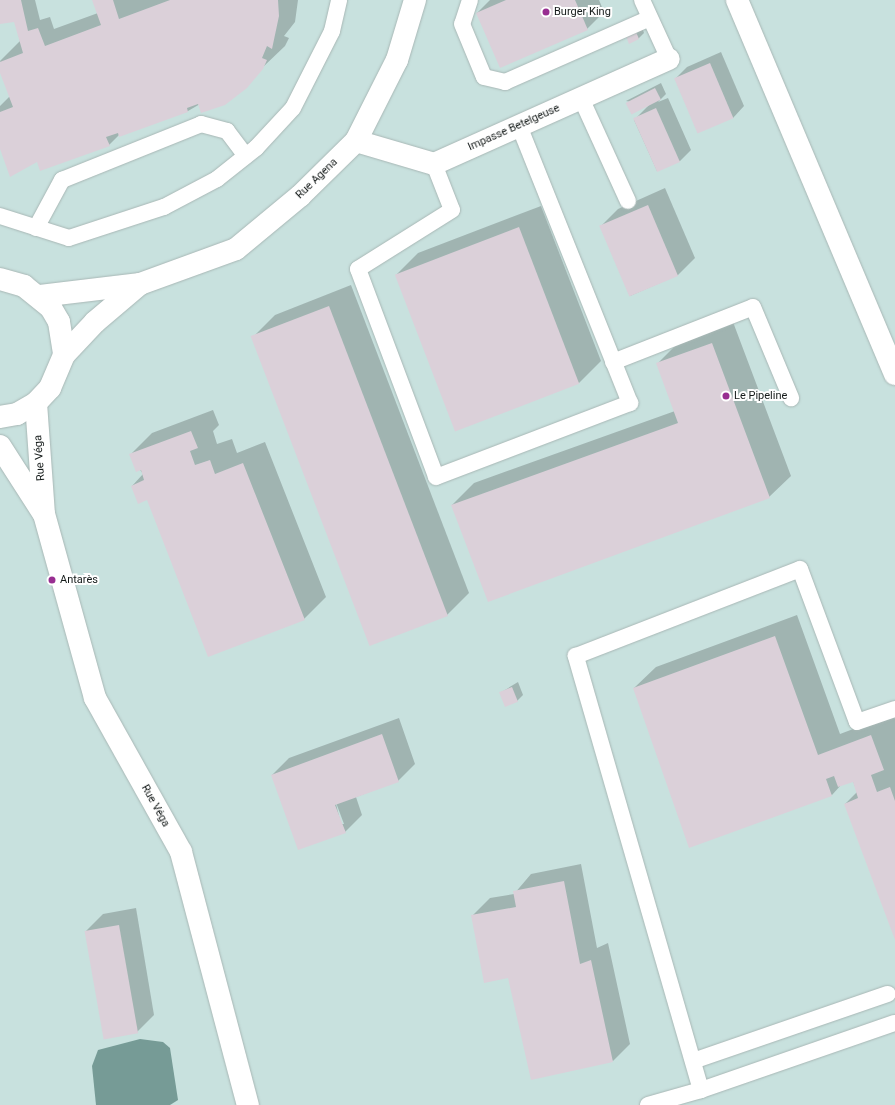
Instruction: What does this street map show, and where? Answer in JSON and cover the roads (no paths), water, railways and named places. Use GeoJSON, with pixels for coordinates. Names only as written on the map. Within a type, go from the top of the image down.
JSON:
{"type":"FeatureCollection","features":[{"type":"Feature","properties":{"kind":"main road","name":"Rue Agena"},"geometry":{"type":"LineString","coordinates":[[40,296],[140,284],[236,249],[300,196],[356,142],[397,60],[415,0]]}},
{"type":"Feature","properties":{"kind":"main road"},"geometry":{"type":"LineString","coordinates":[[737,0],[895,374]]}},
{"type":"Feature","properties":{"kind":"main road","name":"Impasse Betelgeuse"},"geometry":{"type":"LineString","coordinates":[[434,164],[668,59]]}},
{"type":"Feature","properties":{"kind":"main road"},"geometry":{"type":"LineString","coordinates":[[356,142],[434,164]]}},
{"type":"Feature","properties":{"kind":"main road"},"geometry":{"type":"LineString","coordinates":[[0,279],[24,286],[40,296],[59,322],[64,355],[50,388],[36,403],[17,414],[0,417]]}},
{"type":"Feature","properties":{"kind":"main road","name":"Rue Agena"},"geometry":{"type":"LineString","coordinates":[[64,355],[95,322],[140,284]]}},
{"type":"Feature","properties":{"kind":"main road","name":"Rue Véga"},"geometry":{"type":"LineString","coordinates":[[36,403],[44,514],[95,698],[181,852],[248,1105]]}},
{"type":"Feature","properties":{"kind":"main road","name":"Rue Véga"},"geometry":{"type":"LineString","coordinates":[[0,446],[44,514]]}},
{"type":"Feature","properties":{"kind":"lane"},"geometry":{"type":"LineString","coordinates":[[0,216],[69,238],[164,207],[217,179],[246,156],[293,108],[332,31],[339,0]]}},
{"type":"Feature","properties":{"kind":"lane"},"geometry":{"type":"LineString","coordinates":[[470,0],[462,24],[484,77],[505,82],[650,18]]}},
{"type":"Feature","properties":{"kind":"lane"},"geometry":{"type":"LineString","coordinates":[[642,0],[668,59]]}},
{"type":"Feature","properties":{"kind":"lane"},"geometry":{"type":"LineString","coordinates":[[581,98],[628,201]]}},
{"type":"Feature","properties":{"kind":"lane"},"geometry":{"type":"LineString","coordinates":[[36,228],[62,180],[201,124],[227,131],[246,156]]}},
{"type":"Feature","properties":{"kind":"lane"},"geometry":{"type":"LineString","coordinates":[[434,164],[452,210],[358,269],[436,478],[630,403],[519,126]]}},
{"type":"Feature","properties":{"kind":"lane"},"geometry":{"type":"LineString","coordinates":[[614,362],[753,307],[791,398]]}},
{"type":"Feature","properties":{"kind":"lane"},"geometry":{"type":"LineString","coordinates":[[701,1090],[576,656],[800,569],[857,722],[895,709]]}},
{"type":"Feature","properties":{"kind":"lane"},"geometry":{"type":"LineString","coordinates":[[692,1062],[888,994]]}},
{"type":"Feature","properties":{"kind":"lane"},"geometry":{"type":"LineString","coordinates":[[648,1105],[701,1090],[895,1023]]}},
{"type":"Feature","properties":{"kind":"place","name":"Burger King"},"geometry":{"type":"Point","coordinates":[546,12]}},
{"type":"Feature","properties":{"kind":"place","name":"Le Pipeline"},"geometry":{"type":"Point","coordinates":[726,396]}},
{"type":"Feature","properties":{"kind":"place","name":"Antarès"},"geometry":{"type":"Point","coordinates":[52,580]}}]}
